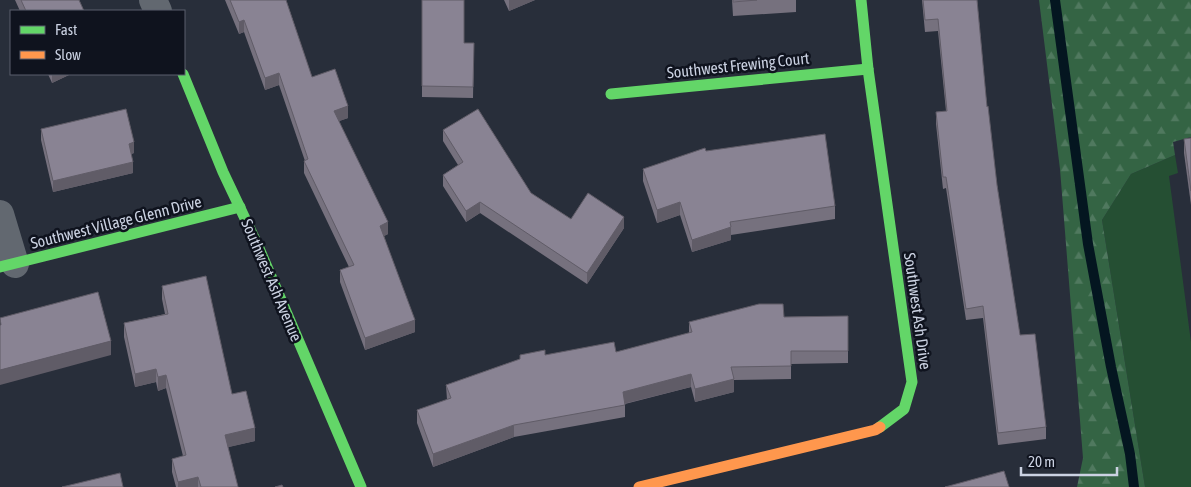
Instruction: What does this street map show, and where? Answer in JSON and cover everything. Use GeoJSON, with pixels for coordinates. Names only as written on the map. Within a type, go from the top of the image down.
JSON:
{"type":"FeatureCollection","features":[{"type":"Feature","properties":{"kind":"street","name":"Southwest Ash Drive"},"geometry":{"type":"LineString","coordinates":[[639,487],[875,430],[904,409],[912,382],[868,69],[861,0]]}},
{"type":"Feature","properties":{"kind":"street","name":"Southwest Frewing Court"},"geometry":{"type":"LineString","coordinates":[[611,94],[868,69]]}},
{"type":"Feature","properties":{"kind":"street","name":"Southwest Ash Avenue"},"geometry":{"type":"LineString","coordinates":[[183,75],[223,172],[240,207],[361,487]]}},
{"type":"Feature","properties":{"kind":"street","name":"Southwest Village Glenn Drive"},"geometry":{"type":"LineString","coordinates":[[7,266],[240,207]]}},
{"type":"Feature","properties":{"kind":"street"},"geometry":{"type":"LineString","coordinates":[[0,214],[7,266]]}},
{"type":"Feature","properties":{"kind":"green space"},"geometry":{"type":"Polygon","coordinates":[[[1039,0],[1191,0],[1191,137],[1173,142],[1175,155],[1131,174],[1102,220],[1145,487],[1077,487],[1083,458],[1060,169],[1039,0]]]}},
{"type":"Feature","properties":{"kind":"green space"},"geometry":{"type":"Polygon","coordinates":[[[1175,155],[1178,173],[1169,176],[1191,342],[1191,487],[1145,487],[1102,220],[1131,174],[1175,155]]]}},
{"type":"Feature","properties":{"kind":"building"},"geometry":{"type":"Polygon","coordinates":[[[21,0],[79,0],[84,10],[26,10],[21,0]]]}},
{"type":"Feature","properties":{"kind":"building"},"geometry":{"type":"Polygon","coordinates":[[[230,0],[286,0],[312,77],[335,69],[348,106],[334,111],[388,222],[380,226],[415,320],[365,338],[340,270],[354,265],[304,161],[308,159],[279,73],[265,78],[244,20],[239,22],[230,0]]]}},
{"type":"Feature","properties":{"kind":"building"},"geometry":{"type":"Polygon","coordinates":[[[422,0],[464,0],[464,43],[474,43],[473,87],[422,86],[422,0]]]}},
{"type":"Feature","properties":{"kind":"building"},"geometry":{"type":"Polygon","coordinates":[[[733,0],[757,0],[733,2],[733,0]]]}},
{"type":"Feature","properties":{"kind":"building"},"geometry":{"type":"Polygon","coordinates":[[[923,0],[977,0],[987,107],[997,185],[1020,335],[1035,334],[1046,427],[998,433],[983,306],[966,309],[946,177],[943,177],[936,112],[947,111],[938,19],[925,20],[923,0]]]}},
{"type":"Feature","properties":{"kind":"building"},"geometry":{"type":"Polygon","coordinates":[[[126,109],[134,142],[129,144],[133,162],[53,181],[41,129],[126,109]]]}},
{"type":"Feature","properties":{"kind":"building"},"geometry":{"type":"Polygon","coordinates":[[[478,109],[531,193],[571,219],[588,193],[624,217],[587,273],[480,202],[466,211],[443,175],[463,162],[443,130],[478,109]]]}},
{"type":"Feature","properties":{"kind":"building"},"geometry":{"type":"Polygon","coordinates":[[[825,134],[835,206],[730,222],[731,227],[692,240],[680,202],[657,210],[643,169],[705,148],[706,151],[825,134]]]}},
{"type":"Feature","properties":{"kind":"building"},"geometry":{"type":"Polygon","coordinates":[[[1191,138],[1191,191],[1184,139],[1191,138]]]}},
{"type":"Feature","properties":{"kind":"building"},"geometry":{"type":"Polygon","coordinates":[[[206,276],[232,394],[246,391],[255,428],[225,435],[238,487],[201,487],[198,477],[178,482],[172,459],[186,455],[166,375],[158,377],[156,369],[135,374],[124,323],[168,314],[162,286],[206,276]]]}},
{"type":"Feature","properties":{"kind":"building"},"geometry":{"type":"Polygon","coordinates":[[[98,292],[111,341],[0,370],[0,318],[98,292]]]}},
{"type":"Feature","properties":{"kind":"building"},"geometry":{"type":"Polygon","coordinates":[[[759,304],[783,304],[784,317],[848,316],[848,351],[791,351],[791,366],[731,367],[734,379],[695,389],[691,374],[623,392],[625,405],[514,425],[433,454],[417,410],[451,398],[446,385],[520,359],[520,355],[545,350],[545,355],[614,342],[616,352],[692,332],[689,322],[759,304]]]}},
{"type":"Feature","properties":{"kind":"building"},"geometry":{"type":"Polygon","coordinates":[[[1004,471],[1009,487],[945,487],[1004,471]]]}},
{"type":"Feature","properties":{"kind":"building"},"geometry":{"type":"Polygon","coordinates":[[[120,473],[123,487],[62,487],[120,473]]]}},
{"type":"Feature","properties":{"kind":"waterway"},"geometry":{"type":"LineString","coordinates":[[1055,0],[1088,244],[1111,367],[1130,454],[1134,487]]}},
{"type":"Feature","properties":{"kind":"traffic: fast"},"geometry":{"type":"LineString","coordinates":[[861,0],[868,69],[912,382],[904,409],[880,427]]}},
{"type":"Feature","properties":{"kind":"traffic: fast"},"geometry":{"type":"LineString","coordinates":[[611,94],[868,69]]}},
{"type":"Feature","properties":{"kind":"traffic: fast"},"geometry":{"type":"LineString","coordinates":[[183,75],[223,172],[258,246],[361,487]]}},
{"type":"Feature","properties":{"kind":"traffic: fast"},"geometry":{"type":"LineString","coordinates":[[0,267],[240,207]]}},
{"type":"Feature","properties":{"kind":"traffic: slow"},"geometry":{"type":"LineString","coordinates":[[639,487],[875,430],[880,427]]}}]}
